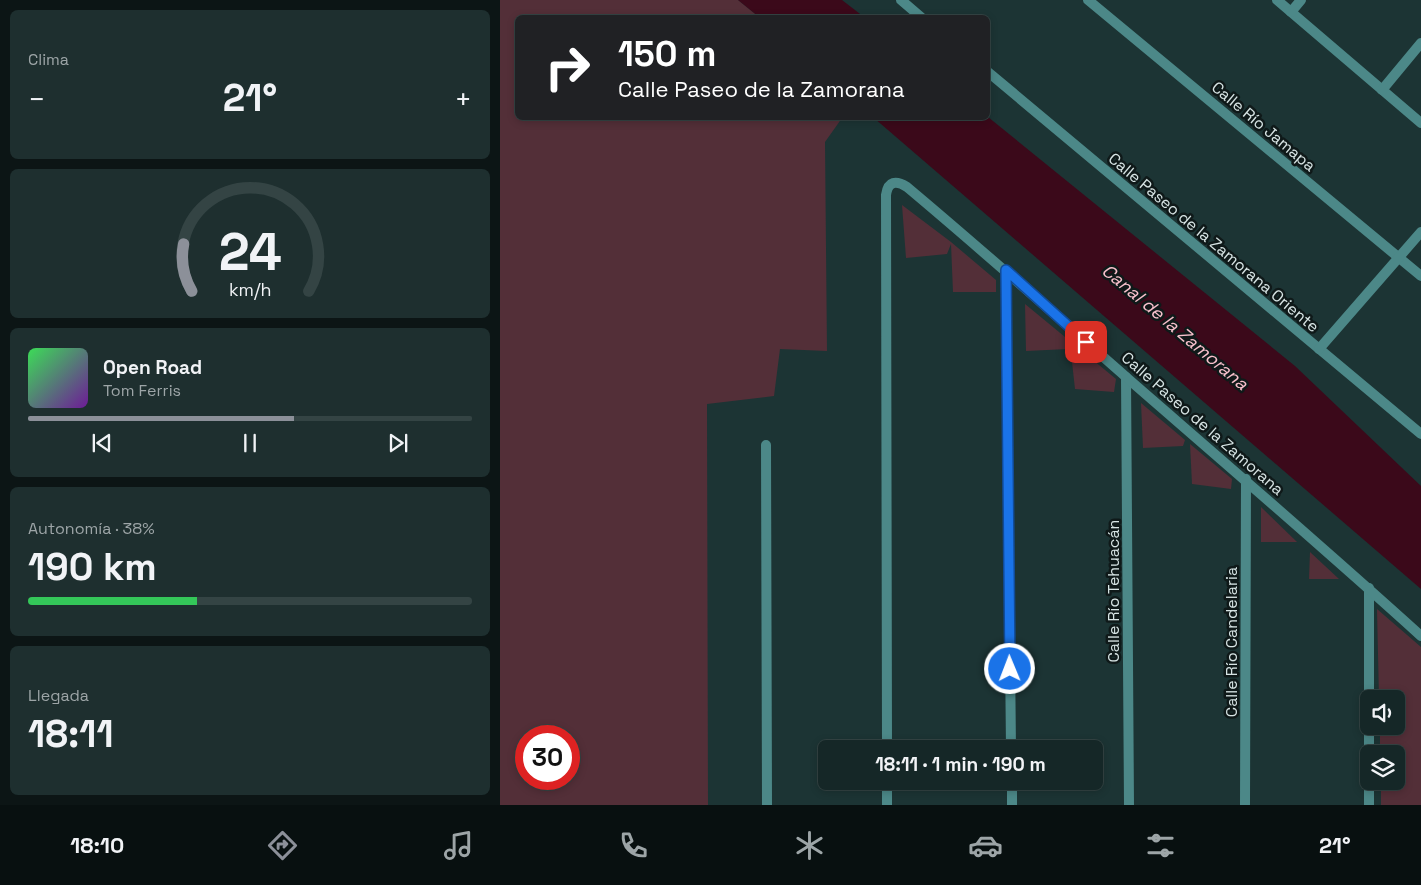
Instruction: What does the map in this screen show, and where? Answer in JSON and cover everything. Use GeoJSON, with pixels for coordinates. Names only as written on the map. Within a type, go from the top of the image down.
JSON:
{"type":"FeatureCollection","features":[{"type":"Feature","properties":{"kind":"street"},"geometry":{"type":"LineString","coordinates":[[901,0],[918,15]]}},
{"type":"Feature","properties":{"kind":"street","name":"Calle Río Jamapa"},"geometry":{"type":"LineString","coordinates":[[1088,0],[1421,276]]}},
{"type":"Feature","properties":{"kind":"street"},"geometry":{"type":"LineString","coordinates":[[1277,0],[1421,123]]}},
{"type":"Feature","properties":{"kind":"street"},"geometry":{"type":"LineString","coordinates":[[1291,12],[1301,0]]}},
{"type":"Feature","properties":{"kind":"street"},"geometry":{"type":"LineString","coordinates":[[1382,90],[1421,43]]}},
{"type":"Feature","properties":{"kind":"street","name":"Calle Paseo de la Zamorana Oriente"},"geometry":{"type":"LineString","coordinates":[[990,74],[1421,434]]}},
{"type":"Feature","properties":{"kind":"street","name":"Calle Paseo de la Zamorana"},"geometry":{"type":"LineString","coordinates":[[887,740],[886,195],[887,188],[899,182],[1006,270],[1126,377],[1246,479],[1421,636]]}},
{"type":"Feature","properties":{"kind":"street"},"geometry":{"type":"LineString","coordinates":[[1319,349],[1421,232]]}},
{"type":"Feature","properties":{"kind":"street"},"geometry":{"type":"LineString","coordinates":[[1006,270],[1012,740]]}},
{"type":"Feature","properties":{"kind":"street","name":"Calle Río Tehuacán"},"geometry":{"type":"LineString","coordinates":[[1126,377],[1128,805]]}},
{"type":"Feature","properties":{"kind":"street"},"geometry":{"type":"LineString","coordinates":[[766,445],[767,805]]}},
{"type":"Feature","properties":{"kind":"street","name":"Calle Río Candelaria"},"geometry":{"type":"LineString","coordinates":[[1245,805],[1246,479]]}},
{"type":"Feature","properties":{"kind":"street"},"geometry":{"type":"LineString","coordinates":[[1369,588],[1369,745]]}},
{"type":"Feature","properties":{"kind":"street"},"geometry":{"type":"LineString","coordinates":[[887,790],[887,805]]}},
{"type":"Feature","properties":{"kind":"street"},"geometry":{"type":"LineString","coordinates":[[1012,790],[1012,805]]}},
{"type":"Feature","properties":{"kind":"street"},"geometry":{"type":"LineString","coordinates":[[1369,790],[1369,805]]}},
{"type":"Feature","properties":{"kind":"shaded area"},"geometry":{"type":"Polygon","coordinates":[[[500,0],[738,0],[757,15],[515,15],[515,120],[841,120],[825,142],[827,351],[780,349],[774,396],[707,404],[708,805],[500,805],[500,0]]]}},
{"type":"Feature","properties":{"kind":"shaded area"},"geometry":{"type":"Polygon","coordinates":[[[902,205],[951,242],[996,280],[996,292],[953,292],[951,244],[947,254],[906,258],[902,205]]]}},
{"type":"Feature","properties":{"kind":"shaded area"},"geometry":{"type":"Polygon","coordinates":[[[1025,304],[1116,379],[1114,392],[1075,389],[1070,344],[1068,349],[1026,351],[1025,304]]]}},
{"type":"Feature","properties":{"kind":"shaded area"},"geometry":{"type":"Polygon","coordinates":[[[1141,403],[1185,440],[1183,446],[1143,448],[1141,403]]]}},
{"type":"Feature","properties":{"kind":"shaded area"},"geometry":{"type":"Polygon","coordinates":[[[1190,444],[1232,479],[1231,489],[1192,484],[1190,444]]]}},
{"type":"Feature","properties":{"kind":"shaded area"},"geometry":{"type":"Polygon","coordinates":[[[1261,507],[1297,542],[1261,542],[1261,507]]]}},
{"type":"Feature","properties":{"kind":"shaded area"},"geometry":{"type":"Polygon","coordinates":[[[1310,552],[1339,579],[1309,579],[1310,552]]]}},
{"type":"Feature","properties":{"kind":"shaded area"},"geometry":{"type":"Polygon","coordinates":[[[1377,609],[1421,647],[1421,805],[1381,805],[1381,790],[1405,790],[1405,745],[1380,745],[1380,735],[1405,735],[1405,690],[1379,690],[1377,609]]]}},
{"type":"Feature","properties":{"kind":"water"},"geometry":{"type":"Polygon","coordinates":[[[738,0],[842,0],[861,15],[757,15],[738,0]]]}},
{"type":"Feature","properties":{"kind":"water","name":"Canal de la Zamorana"},"geometry":{"type":"Polygon","coordinates":[[[990,119],[1295,366],[1421,486],[1421,589],[876,120],[990,119]]]}},
{"type":"Feature","properties":{"kind":"route"},"geometry":{"type":"LineString","coordinates":[[1010,669],[1006,270],[1086,342]]}}]}
